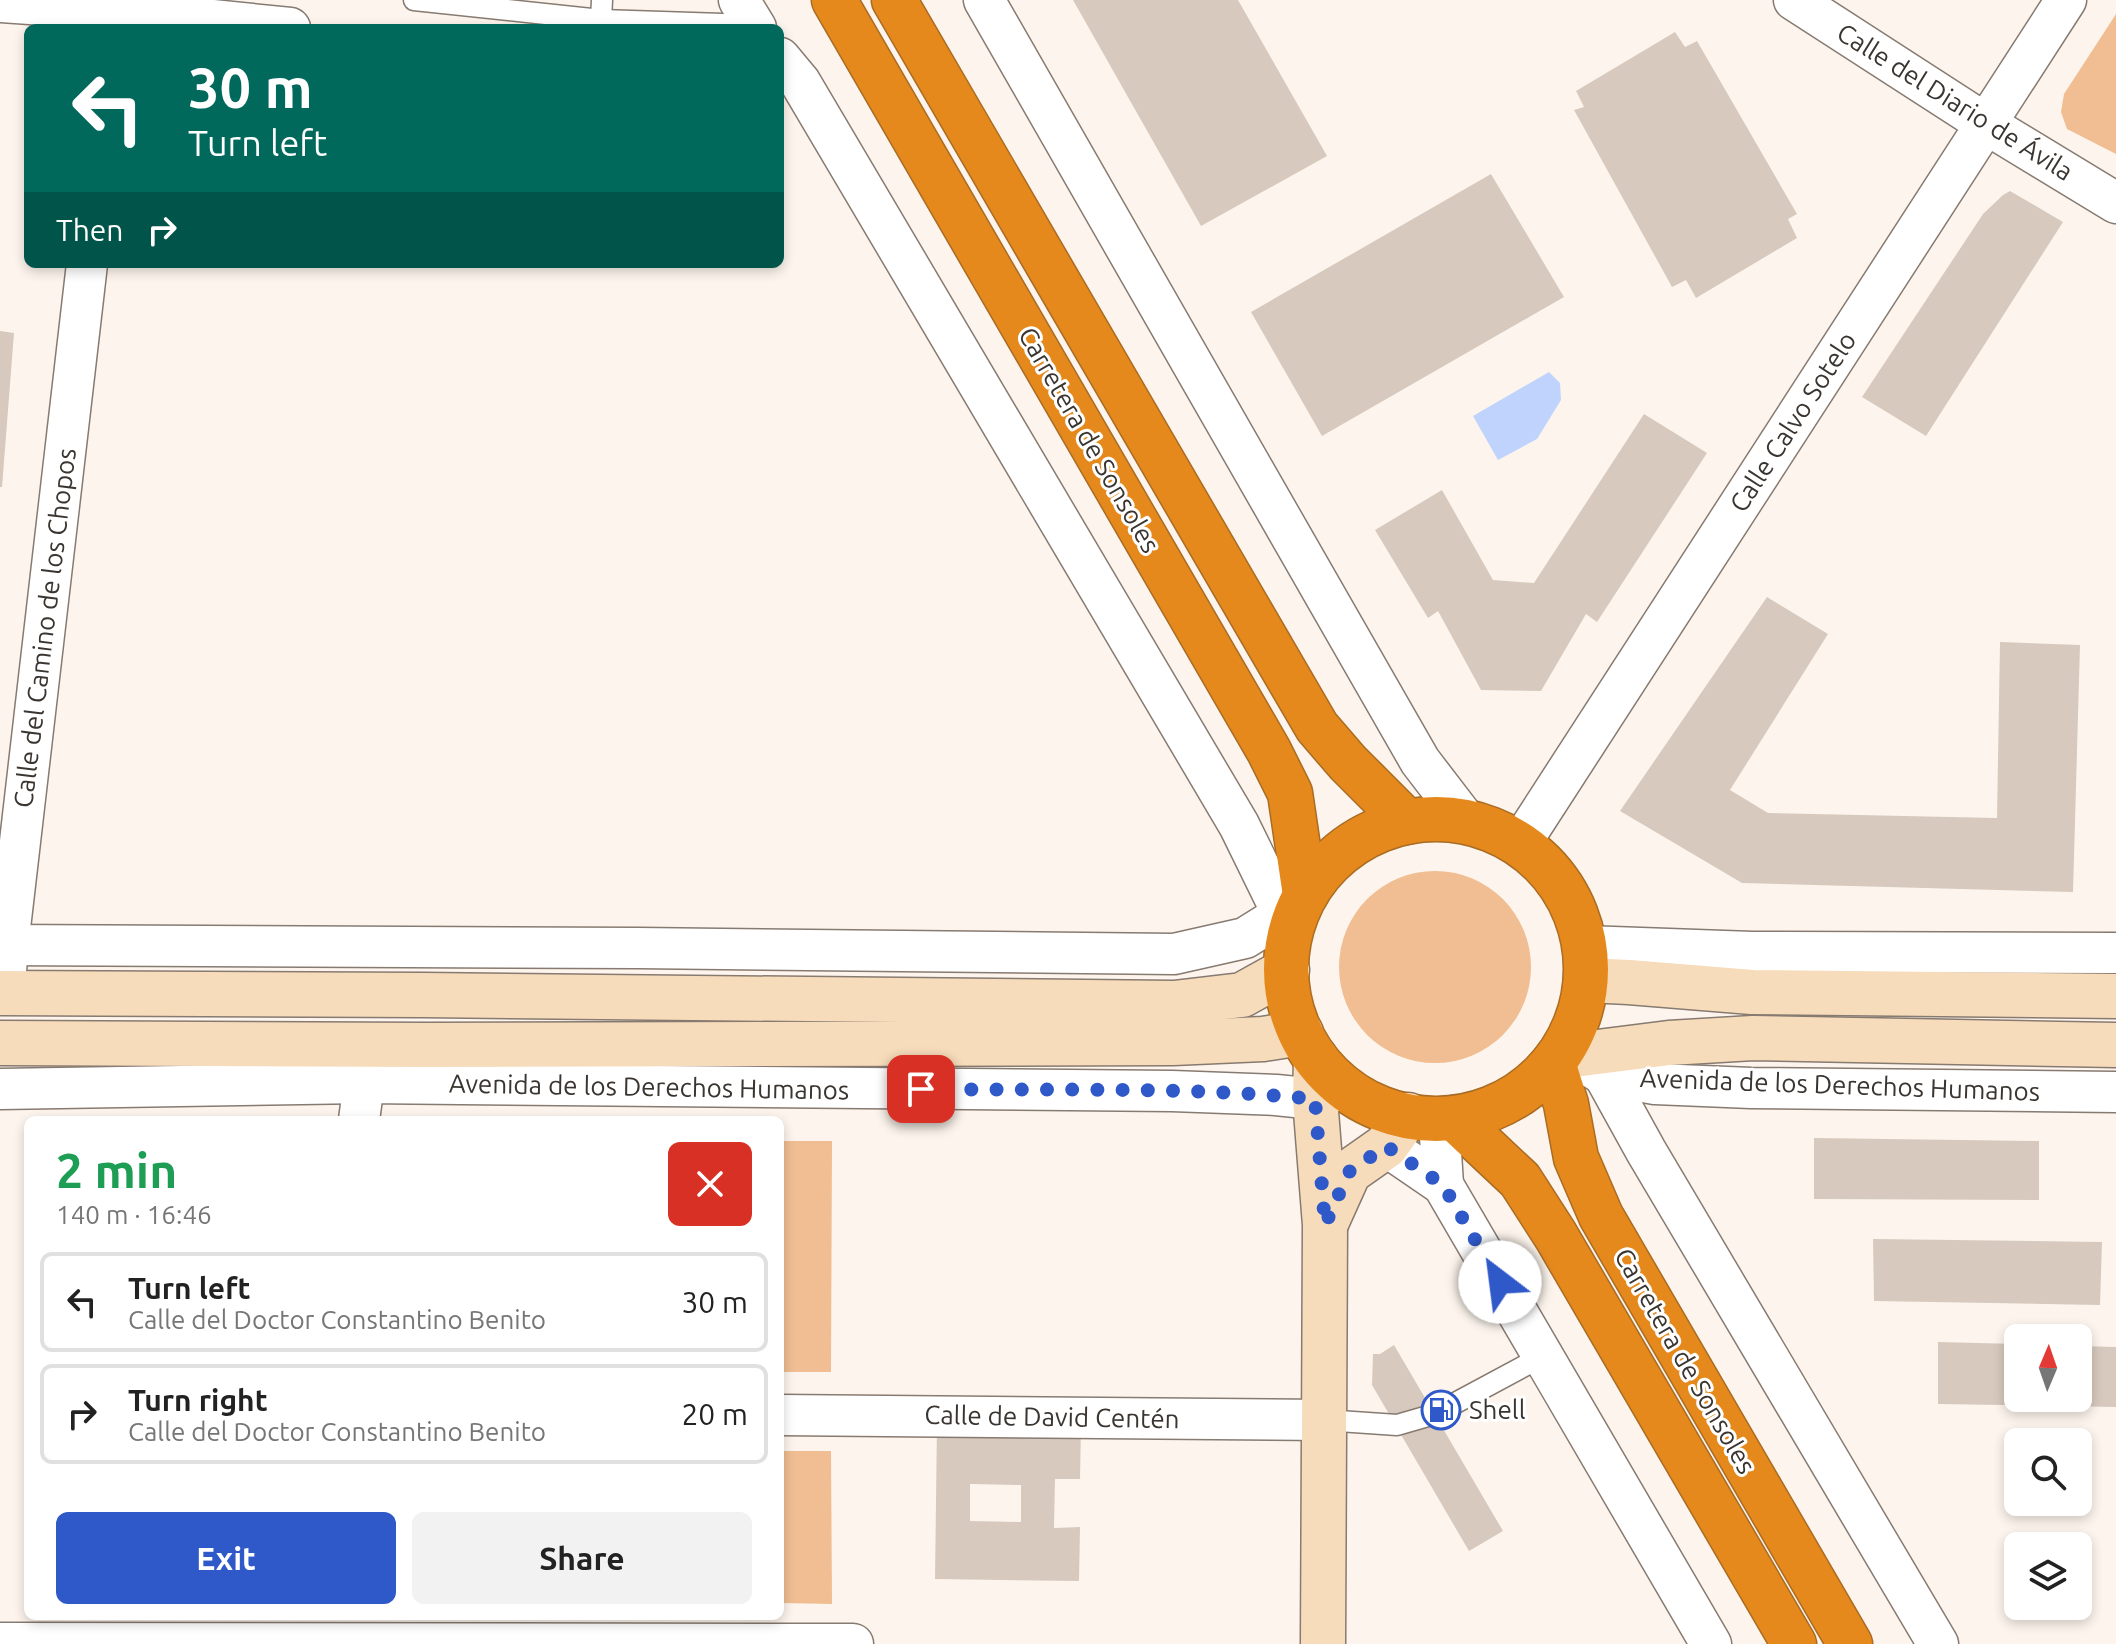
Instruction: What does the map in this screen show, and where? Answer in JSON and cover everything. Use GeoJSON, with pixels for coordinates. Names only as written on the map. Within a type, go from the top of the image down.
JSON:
{"type":"FeatureCollection","features":[{"type":"Feature","properties":{"kind":"highway","name":"Carretera de Sonsoles"},"geometry":{"type":"LineString","coordinates":[[834,0],[1269,751],[1290,793],[1293,923],[1290,1007],[1319,1069]]}},
{"type":"Feature","properties":{"kind":"highway","name":"Carretera de Sonsoles"},"geometry":{"type":"LineString","coordinates":[[894,0],[1317,727],[1407,822]]}},
{"type":"Feature","properties":{"kind":"highway"},"geometry":{"type":"LineString","coordinates":[[1293,923],[1329,863],[1365,837],[1407,822],[1436,819],[1466,821],[1494,830],[1520,844],[1551,871],[1573,906],[1586,963],[1575,1056],[1492,1108],[1422,1125],[1381,1108],[1319,1069]]}},
{"type":"Feature","properties":{"kind":"highway","name":"Carretera de Sonsoles"},"geometry":{"type":"LineString","coordinates":[[1575,1056],[1566,1104],[1576,1158],[1601,1216],[1850,1644]]}},
{"type":"Feature","properties":{"kind":"highway","name":"Carretera de Sonsoles"},"geometry":{"type":"LineString","coordinates":[[1422,1125],[1520,1180],[1556,1236],[1794,1644]]}},
{"type":"Feature","properties":{"kind":"main road"},"geometry":{"type":"LineString","coordinates":[[3,993],[1174,1003],[1242,995],[1293,923]]}},
{"type":"Feature","properties":{"kind":"main road"},"geometry":{"type":"LineString","coordinates":[[1586,963],[1629,982],[1752,992],[2116,996]]}},
{"type":"Feature","properties":{"kind":"main road","name":"Avenida de los Derechos Humanos"},"geometry":{"type":"LineString","coordinates":[[1575,1056],[1669,1043],[1753,1038],[2116,1045]]}},
{"type":"Feature","properties":{"kind":"main road","name":"Avenida de los Derechos Humanos"},"geometry":{"type":"LineString","coordinates":[[0,1043],[1173,1043],[1263,1039],[1319,1069]]}},
{"type":"Feature","properties":{"kind":"main road"},"geometry":{"type":"LineString","coordinates":[[1319,1069],[1325,1225],[1323,1644]]}},
{"type":"Feature","properties":{"kind":"main road"},"geometry":{"type":"LineString","coordinates":[[1325,1225],[1349,1172],[1422,1125]]}},
{"type":"Feature","properties":{"kind":"street"},"geometry":{"type":"LineString","coordinates":[[984,0],[1420,761],[1466,821]]}},
{"type":"Feature","properties":{"kind":"street","name":"Calle del Diario de Ávila"},"geometry":{"type":"LineString","coordinates":[[1794,0],[1986,124],[2116,203]]}},
{"type":"Feature","properties":{"kind":"street","name":"Calle Calvo Sotelo"},"geometry":{"type":"LineString","coordinates":[[1520,844],[2066,0]]}},
{"type":"Feature","properties":{"kind":"street"},"geometry":{"type":"LineString","coordinates":[[0,2],[116,19],[213,24]]}},
{"type":"Feature","properties":{"kind":"street"},"geometry":{"type":"LineString","coordinates":[[4,945],[1174,954],[1245,938],[1293,923],[1263,878],[1239,825],[787,73]]}},
{"type":"Feature","properties":{"kind":"street","name":"Calle del Camino de los Chopos"},"geometry":{"type":"LineString","coordinates":[[3,993],[4,945],[87,268]]}},
{"type":"Feature","properties":{"kind":"street"},"geometry":{"type":"LineString","coordinates":[[1245,938],[1263,878]]}},
{"type":"Feature","properties":{"kind":"street"},"geometry":{"type":"LineString","coordinates":[[1586,963],[1752,952],[2116,953]]}},
{"type":"Feature","properties":{"kind":"street"},"geometry":{"type":"LineString","coordinates":[[1646,1151],[1655,1084],[1669,1043]]}},
{"type":"Feature","properties":{"kind":"street"},"geometry":{"type":"LineString","coordinates":[[1575,1056],[1646,1151],[1938,1644]]}},
{"type":"Feature","properties":{"kind":"street","name":"Avenida de los Derechos Humanos"},"geometry":{"type":"LineString","coordinates":[[1575,1056],[1655,1084],[2116,1092]]}},
{"type":"Feature","properties":{"kind":"street","name":"Avenida de los Derechos Humanos"},"geometry":{"type":"LineString","coordinates":[[0,1091],[361,1102],[1172,1091],[1276,1095],[1319,1069]]}},
{"type":"Feature","properties":{"kind":"street"},"geometry":{"type":"LineString","coordinates":[[1422,1125],[1443,1185],[1711,1644]]}},
{"type":"Feature","properties":{"kind":"street"},"geometry":{"type":"LineString","coordinates":[[1422,1125],[1443,1185]]}},
{"type":"Feature","properties":{"kind":"street","name":"Calle de David Centén"},"geometry":{"type":"LineString","coordinates":[[784,1415],[1324,1420]]}},
{"type":"Feature","properties":{"kind":"street"},"geometry":{"type":"LineString","coordinates":[[294,1644],[297,1620]]}},
{"type":"Feature","properties":{"kind":"street"},"geometry":{"type":"LineString","coordinates":[[0,1643],[853,1644]]}},
{"type":"Feature","properties":{"kind":"lane"},"geometry":{"type":"LineString","coordinates":[[414,0],[749,18]]}},
{"type":"Feature","properties":{"kind":"lane"},"geometry":{"type":"LineString","coordinates":[[1324,1420],[1397,1425],[1410,1422],[1435,1414],[1543,1356]]}},
{"type":"Feature","properties":{"kind":"shaded area"},"geometry":{"type":"Polygon","coordinates":[[[2116,14],[2116,154],[2067,129],[2061,112],[2064,94],[2116,14]]]}},
{"type":"Feature","properties":{"kind":"shaded area"},"geometry":{"type":"Polygon","coordinates":[[[1435,871],[1472,878],[1503,899],[1524,930],[1531,967],[1524,1004],[1503,1035],[1472,1056],[1435,1063],[1398,1056],[1367,1035],[1346,1004],[1339,967],[1346,930],[1367,899],[1398,878],[1435,871]]]}},
{"type":"Feature","properties":{"kind":"shaded area"},"geometry":{"type":"Polygon","coordinates":[[[784,1141],[832,1141],[831,1372],[784,1372],[784,1141]]]}},
{"type":"Feature","properties":{"kind":"shaded area"},"geometry":{"type":"Polygon","coordinates":[[[784,1451],[831,1451],[832,1604],[784,1603],[784,1451]]]}},
{"type":"Feature","properties":{"kind":"water"},"geometry":{"type":"Polygon","coordinates":[[[1549,372],[1560,383],[1561,400],[1537,439],[1498,460],[1473,416],[1549,372]]]}},
{"type":"Feature","properties":{"kind":"building"},"geometry":{"type":"Polygon","coordinates":[[[1073,0],[1238,0],[1327,156],[1201,226],[1073,0]]]}},
{"type":"Feature","properties":{"kind":"building"},"geometry":{"type":"Polygon","coordinates":[[[1675,32],[1685,47],[1697,41],[1797,214],[1788,219],[1797,238],[1696,298],[1686,280],[1672,287],[1574,110],[1584,107],[1576,91],[1675,32]]]}},
{"type":"Feature","properties":{"kind":"building"},"geometry":{"type":"Polygon","coordinates":[[[1491,174],[1564,297],[1322,436],[1251,312],[1491,174]]]}},
{"type":"Feature","properties":{"kind":"building"},"geometry":{"type":"Polygon","coordinates":[[[2010,191],[2063,222],[1926,436],[1862,397],[1983,214],[2010,191]]]}},
{"type":"Feature","properties":{"kind":"building"},"geometry":{"type":"Polygon","coordinates":[[[0,331],[14,333],[2,487],[0,487],[0,331]]]}},
{"type":"Feature","properties":{"kind":"building"},"geometry":{"type":"Polygon","coordinates":[[[1644,414],[1707,453],[1597,622],[1586,614],[1541,691],[1481,690],[1438,611],[1428,618],[1375,530],[1442,490],[1493,580],[1534,583],[1644,414]]]}},
{"type":"Feature","properties":{"kind":"building"},"geometry":{"type":"Polygon","coordinates":[[[1767,597],[1828,634],[1730,790],[1768,813],[1997,818],[2000,642],[2080,645],[2073,892],[1742,883],[1620,811],[1767,597]]]}},
{"type":"Feature","properties":{"kind":"building"},"geometry":{"type":"Polygon","coordinates":[[[1814,1138],[2039,1141],[2039,1200],[1814,1199],[1814,1138]]]}},
{"type":"Feature","properties":{"kind":"building"},"geometry":{"type":"Polygon","coordinates":[[[1873,1239],[2102,1242],[2100,1305],[1874,1301],[1873,1239]]]}},
{"type":"Feature","properties":{"kind":"building"},"geometry":{"type":"Polygon","coordinates":[[[1938,1342],[2004,1344],[2004,1405],[1938,1404],[1938,1342]]]}},
{"type":"Feature","properties":{"kind":"building"},"geometry":{"type":"Polygon","coordinates":[[[1394,1345],[1503,1531],[1469,1551],[1372,1385],[1373,1354],[1380,1354],[1394,1345]]]}},
{"type":"Feature","properties":{"kind":"building"},"geometry":{"type":"Polygon","coordinates":[[[2092,1346],[2116,1347],[2116,1407],[2092,1407],[2092,1346]]]}},
{"type":"Feature","properties":{"kind":"building"},"geometry":{"type":"Polygon","coordinates":[[[937,1424],[1081,1426],[1080,1479],[1055,1479],[1054,1528],[1080,1527],[1079,1581],[935,1579],[937,1424]],[[970,1484],[970,1521],[1021,1522],[1021,1485],[970,1484]]]}},
{"type":"Feature","properties":{"kind":"place","name":"Shell"},"geometry":{"type":"Point","coordinates":[1441,1410]}},
{"type":"Feature","properties":{"kind":"route"},"geometry":{"type":"LineString","coordinates":[[921,1089],[1172,1091],[1315,1099],[1325,1225],[1349,1172],[1386,1146],[1443,1185],[1500,1282]]}}]}
